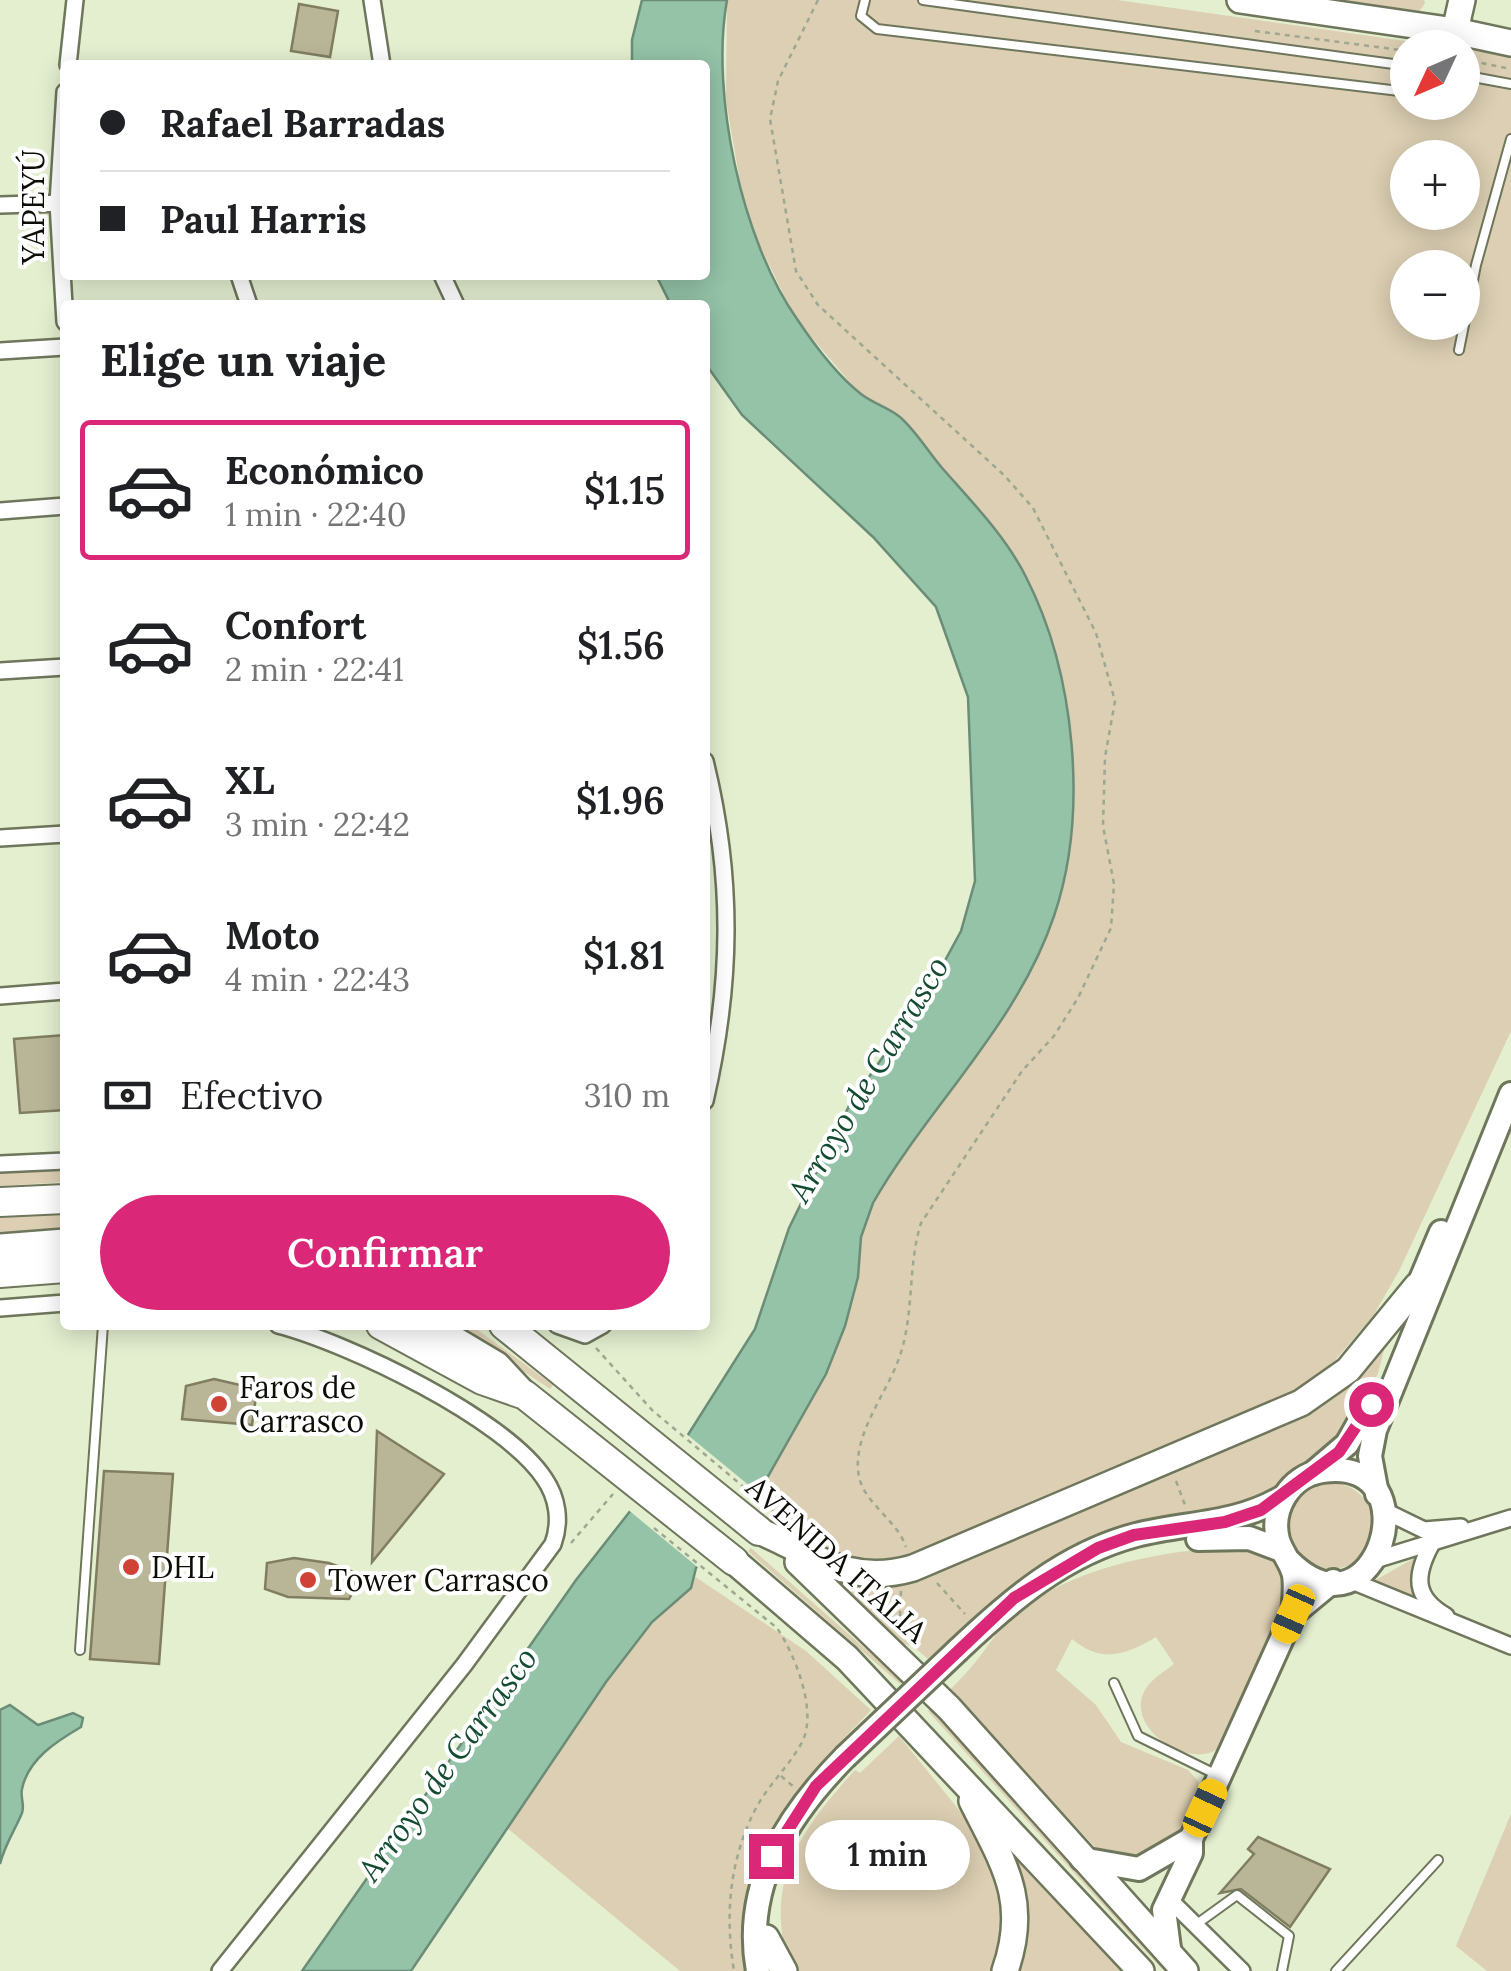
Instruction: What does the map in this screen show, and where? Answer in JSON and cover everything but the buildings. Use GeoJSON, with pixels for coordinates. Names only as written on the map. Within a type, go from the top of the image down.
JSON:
{"type":"FeatureCollection","features":[{"type":"Feature","properties":{"kind":"highway"},"geometry":{"type":"LineString","coordinates":[[0,1202],[60,1198]]}},
{"type":"Feature","properties":{"kind":"highway"},"geometry":{"type":"LineString","coordinates":[[0,1273],[60,1268]]}},
{"type":"Feature","properties":{"kind":"highway"},"geometry":{"type":"LineString","coordinates":[[390,1330],[482,1380],[525,1395],[610,1461],[726,1571]]}},
{"type":"Feature","properties":{"kind":"highway","name":"AVENIDA ITALIA"},"geometry":{"type":"LineString","coordinates":[[511,1330],[644,1420],[766,1521]]}},
{"type":"Feature","properties":{"kind":"main road"},"geometry":{"type":"LineString","coordinates":[[1240,0],[1284,3],[1413,30]]}},
{"type":"Feature","properties":{"kind":"main road"},"geometry":{"type":"LineString","coordinates":[[1457,30],[1462,0]]}},
{"type":"Feature","properties":{"kind":"main road"},"geometry":{"type":"LineString","coordinates":[[1480,41],[1511,43]]}},
{"type":"Feature","properties":{"kind":"main road"},"geometry":{"type":"LineString","coordinates":[[1293,1614],[1375,1560],[1384,1545],[1381,1503],[1371,1474],[1372,1441],[1491,1153],[1492,1138],[1511,1094]]}},
{"type":"Feature","properties":{"kind":"main road"},"geometry":{"type":"LineString","coordinates":[[758,1971],[758,1902],[771,1856],[791,1819],[1036,1582],[1098,1548],[1134,1535],[1243,1517],[1283,1497],[1339,1452],[1363,1421],[1479,1146],[1492,1138]]}},
{"type":"Feature","properties":{"kind":"main road"},"geometry":{"type":"LineString","coordinates":[[0,1247],[60,1242]]}},
{"type":"Feature","properties":{"kind":"main road"},"geometry":{"type":"LineString","coordinates":[[766,1521],[825,1566],[852,1573],[921,1571],[1301,1403],[1348,1370],[1417,1286]]}},
{"type":"Feature","properties":{"kind":"main road"},"geometry":{"type":"LineString","coordinates":[[438,1330],[497,1365],[525,1395]]}},
{"type":"Feature","properties":{"kind":"main road"},"geometry":{"type":"LineString","coordinates":[[1314,1473],[1328,1470],[1356,1476],[1381,1503]]}},
{"type":"Feature","properties":{"kind":"main road"},"geometry":{"type":"LineString","coordinates":[[1178,1964],[1163,1918],[1167,1896],[1191,1852],[1191,1839],[1293,1614],[1294,1575],[1276,1523],[1283,1497]]}},
{"type":"Feature","properties":{"kind":"main road","name":"AVENIDA ITALIA"},"geometry":{"type":"LineString","coordinates":[[766,1521],[878,1635],[1178,1964]]}},
{"type":"Feature","properties":{"kind":"main road"},"geometry":{"type":"LineString","coordinates":[[962,1654],[1042,1589],[1103,1558],[1170,1542],[1249,1538],[1285,1555],[1309,1576],[1340,1580]]}},
{"type":"Feature","properties":{"kind":"main road"},"geometry":{"type":"LineString","coordinates":[[726,1571],[847,1658],[968,1782],[1141,1971]]}},
{"type":"Feature","properties":{"kind":"main road"},"geometry":{"type":"LineString","coordinates":[[769,1971],[766,1938],[772,1885],[782,1856],[801,1822],[851,1758]]}},
{"type":"Feature","properties":{"kind":"main road"},"geometry":{"type":"LineString","coordinates":[[968,1782],[973,1803],[1006,1864],[1012,1885],[1015,1940],[1006,1971]]}},
{"type":"Feature","properties":{"kind":"main road"},"geometry":{"type":"LineString","coordinates":[[1140,1869],[1191,1839]]}},
{"type":"Feature","properties":{"kind":"main road"},"geometry":{"type":"LineString","coordinates":[[1082,1859],[1140,1869],[1152,1876],[1167,1896]]}},
{"type":"Feature","properties":{"kind":"main road"},"geometry":{"type":"LineString","coordinates":[[766,1938],[784,1971]]}},
{"type":"Feature","properties":{"kind":"street"},"geometry":{"type":"LineString","coordinates":[[69,60],[75,0]]}},
{"type":"Feature","properties":{"kind":"street"},"geometry":{"type":"LineString","coordinates":[[372,0],[381,60]]}},
{"type":"Feature","properties":{"kind":"street"},"geometry":{"type":"LineString","coordinates":[[0,205],[60,203]]}},
{"type":"Feature","properties":{"kind":"street"},"geometry":{"type":"LineString","coordinates":[[0,352],[60,347]]}},
{"type":"Feature","properties":{"kind":"street"},"geometry":{"type":"LineString","coordinates":[[0,511],[60,506]]}},
{"type":"Feature","properties":{"kind":"street"},"geometry":{"type":"LineString","coordinates":[[0,671],[60,667]]}},
{"type":"Feature","properties":{"kind":"street"},"geometry":{"type":"LineString","coordinates":[[710,816],[729,946],[710,1061]]}},
{"type":"Feature","properties":{"kind":"street"},"geometry":{"type":"LineString","coordinates":[[0,838],[60,834]]}},
{"type":"Feature","properties":{"kind":"street"},"geometry":{"type":"LineString","coordinates":[[0,996],[60,991]]}},
{"type":"Feature","properties":{"kind":"street"},"geometry":{"type":"LineString","coordinates":[[0,1164],[60,1160]]}},
{"type":"Feature","properties":{"kind":"street"},"geometry":{"type":"LineString","coordinates":[[0,1308],[60,1302]]}},
{"type":"Feature","properties":{"kind":"street"},"geometry":{"type":"LineString","coordinates":[[220,1971],[464,1665],[553,1544],[558,1515],[553,1496],[528,1460],[438,1396],[391,1368],[291,1330]]}},
{"type":"Feature","properties":{"kind":"street"},"geometry":{"type":"LineString","coordinates":[[571,1330],[585,1335],[594,1330]]}},
{"type":"Feature","properties":{"kind":"street"},"geometry":{"type":"LineString","coordinates":[[1381,1503],[1424,1530],[1470,1529]]}},
{"type":"Feature","properties":{"kind":"street"},"geometry":{"type":"LineString","coordinates":[[1375,1560],[1511,1518]]}},
{"type":"Feature","properties":{"kind":"street"},"geometry":{"type":"LineString","coordinates":[[1431,1545],[1420,1567],[1419,1589],[1433,1608],[1461,1626]]}},
{"type":"Feature","properties":{"kind":"street"},"geometry":{"type":"LineString","coordinates":[[1340,1580],[1511,1646]]}},
{"type":"Feature","properties":{"kind":"street"},"geometry":{"type":"LineString","coordinates":[[1167,1896],[1242,1971]]}},
{"type":"Feature","properties":{"kind":"lane"},"geometry":{"type":"LineString","coordinates":[[865,0],[861,16],[877,29],[1390,90]]}},
{"type":"Feature","properties":{"kind":"lane"},"geometry":{"type":"LineString","coordinates":[[923,0],[1390,64]]}},
{"type":"Feature","properties":{"kind":"lane"},"geometry":{"type":"LineString","coordinates":[[1480,78],[1511,84]]}},
{"type":"Feature","properties":{"kind":"lane"},"geometry":{"type":"LineString","coordinates":[[1459,350],[1476,266],[1511,139]]}},
{"type":"Feature","properties":{"kind":"lane"},"geometry":{"type":"LineString","coordinates":[[80,1650],[103,1330]]}},
{"type":"Feature","properties":{"kind":"lane"},"geometry":{"type":"LineString","coordinates":[[1114,1684],[1138,1736],[1219,1776]]}},
{"type":"Feature","properties":{"kind":"lane"},"geometry":{"type":"LineString","coordinates":[[1336,1971],[1438,1860]]}},
{"type":"Feature","properties":{"kind":"lane"},"geometry":{"type":"LineString","coordinates":[[1194,1926],[1237,1895],[1289,1936],[1282,1971]]}},
{"type":"Feature","properties":{"kind":"path"},"geometry":{"type":"LineString","coordinates":[[818,0],[778,82],[770,119],[796,271],[818,305],[1005,476],[1034,508],[1096,634],[1115,702],[1105,758],[1102,826],[1114,884],[1111,928],[1078,998],[1054,1036],[1022,1072],[921,1223],[913,1248],[898,1361],[858,1454],[862,1488],[900,1530],[921,1571],[973,1622]]}},
{"type":"Feature","properties":{"kind":"path"},"geometry":{"type":"LineString","coordinates":[[1480,63],[1511,69]]}},
{"type":"Feature","properties":{"kind":"path"},"geometry":{"type":"LineString","coordinates":[[585,1335],[644,1420],[766,1521]]}},
{"type":"Feature","properties":{"kind":"path"},"geometry":{"type":"LineString","coordinates":[[1167,1476],[1181,1485],[1184,1494],[1180,1514]]}},
{"type":"Feature","properties":{"kind":"path"},"geometry":{"type":"LineString","coordinates":[[553,1544],[574,1542],[610,1495],[626,1505]]}},
{"type":"Feature","properties":{"kind":"path"},"geometry":{"type":"LineString","coordinates":[[642,1518],[726,1571],[778,1628],[789,1646],[802,1691],[805,1735],[753,1813],[739,1847],[729,1905],[728,1936],[734,1971]]}},
{"type":"Feature","properties":{"kind":"path"},"geometry":{"type":"LineString","coordinates":[[779,1774],[799,1791]]}},
{"type":"Feature","properties":{"kind":"shaded area"},"geometry":{"type":"Polygon","coordinates":[[[727,0],[1117,0],[1390,39],[1390,120],[1480,120],[1480,52],[1511,56],[1511,1031],[1399,1271],[1373,1316],[1331,1365],[1296,1389],[1234,1418],[913,1553],[888,1558],[845,1555],[809,1538],[762,1487],[858,1277],[861,1237],[873,1203],[895,1165],[1004,1011],[1067,860],[1074,803],[1072,750],[1061,674],[928,452],[900,417],[859,393],[795,318],[746,217],[726,100],[727,0]]]}},
{"type":"Feature","properties":{"kind":"shaded area"},"geometry":{"type":"Polygon","coordinates":[[[1314,0],[1424,0],[1425,3],[1417,15],[1314,0]]]}},
{"type":"Feature","properties":{"kind":"shaded area"},"geometry":{"type":"Polygon","coordinates":[[[60,1170],[60,1182],[0,1186],[0,1174],[60,1170]]]}},
{"type":"Feature","properties":{"kind":"shaded area"},"geometry":{"type":"Polygon","coordinates":[[[60,1207],[60,1230],[0,1236],[0,1212],[60,1207]]]}},
{"type":"Feature","properties":{"kind":"shaded area"},"geometry":{"type":"Polygon","coordinates":[[[462,1330],[478,1330],[553,1385],[550,1389],[462,1330]]]}},
{"type":"Feature","properties":{"kind":"shaded area"},"geometry":{"type":"Polygon","coordinates":[[[1386,1343],[1378,1373],[1352,1430],[1264,1498],[1168,1522],[965,1626],[928,1659],[913,1646],[901,1643],[829,1577],[851,1580],[1113,1493],[1386,1343]]]}},
{"type":"Feature","properties":{"kind":"shaded area"},"geometry":{"type":"Polygon","coordinates":[[[1331,1483],[1355,1490],[1367,1502],[1374,1526],[1367,1550],[1355,1562],[1331,1569],[1307,1562],[1295,1550],[1288,1526],[1295,1502],[1307,1490],[1331,1483]]]}},
{"type":"Feature","properties":{"kind":"shaded area"},"geometry":{"type":"Polygon","coordinates":[[[1220,1547],[1248,1551],[1270,1560],[1283,1579],[1284,1592],[1281,1608],[1216,1750],[1203,1754],[1175,1749],[1161,1741],[1143,1718],[1145,1690],[1174,1664],[1156,1637],[1114,1654],[1093,1652],[1072,1639],[1056,1670],[1096,1705],[1121,1742],[1188,1770],[1198,1781],[1199,1795],[1183,1833],[1146,1860],[1105,1854],[949,1691],[1010,1620],[1063,1584],[1125,1562],[1220,1547]]]}},
{"type":"Feature","properties":{"kind":"shaded area"},"geometry":{"type":"Polygon","coordinates":[[[751,1548],[903,1682],[900,1684],[759,1561],[748,1551],[751,1548]]]}},
{"type":"Feature","properties":{"kind":"shaded area"},"geometry":{"type":"Polygon","coordinates":[[[1415,1558],[1412,1583],[1417,1602],[1370,1583],[1415,1558]]]}},
{"type":"Feature","properties":{"kind":"shaded area"},"geometry":{"type":"Polygon","coordinates":[[[694,1576],[806,1651],[871,1710],[794,1796],[758,1857],[747,1891],[743,1929],[746,1971],[680,1971],[506,1827],[595,1693],[634,1643],[683,1596],[694,1576]]]}},
{"type":"Feature","properties":{"kind":"shaded area"},"geometry":{"type":"Polygon","coordinates":[[[932,1707],[1177,1971],[1164,1971],[1133,1938],[928,1711],[932,1707]]]}},
{"type":"Feature","properties":{"kind":"shaded area"},"geometry":{"type":"Polygon","coordinates":[[[899,1736],[985,1842],[1006,1912],[994,1971],[791,1971],[783,1940],[783,1886],[802,1838],[855,1770],[860,1773],[899,1736]]]}},
{"type":"Feature","properties":{"kind":"shaded area"},"geometry":{"type":"Polygon","coordinates":[[[1511,1814],[1511,1971],[1487,1971],[1456,1946],[1511,1814]]]}},
{"type":"Feature","properties":{"kind":"shaded area"},"geometry":{"type":"Polygon","coordinates":[[[1010,1848],[1126,1971],[1011,1971],[1010,1848]]]}},
{"type":"Feature","properties":{"kind":"water","name":"Arroyo de Carrasco"},"geometry":{"type":"Polygon","coordinates":[[[642,0],[727,0],[723,79],[727,122],[746,209],[778,287],[835,369],[861,394],[906,423],[999,534],[1026,577],[1056,656],[1072,744],[1071,833],[1065,876],[1054,916],[1018,993],[873,1203],[861,1237],[858,1277],[845,1326],[826,1374],[762,1487],[696,1568],[691,1588],[652,1622],[606,1682],[411,1971],[302,1971],[576,1580],[679,1449],[755,1329],[789,1228],[849,1106],[929,990],[961,931],[975,881],[968,697],[936,607],[873,537],[742,415],[710,370],[710,300],[668,300],[658,280],[710,280],[710,60],[632,60],[632,40],[642,0]]]}},
{"type":"Feature","properties":{"kind":"water"},"geometry":{"type":"Polygon","coordinates":[[[10,1705],[38,1725],[73,1713],[83,1718],[81,1727],[53,1745],[30,1769],[22,1789],[22,1813],[0,1864],[0,1710],[10,1705]]]}},
{"type":"Feature","properties":{"kind":"pier"},"geometry":{"type":"Polygon","coordinates":[[[684,1432],[762,1496],[701,1570],[626,1508],[684,1432]]]}},
{"type":"Feature","properties":{"kind":"place","name":"Faros de Carrasco"},"geometry":{"type":"Point","coordinates":[219,1404]}},
{"type":"Feature","properties":{"kind":"place","name":"DHL"},"geometry":{"type":"Point","coordinates":[131,1567]}},
{"type":"Feature","properties":{"kind":"place","name":"Tower Carrasco"},"geometry":{"type":"Point","coordinates":[308,1580]}},
{"type":"Feature","properties":{"kind":"route"},"geometry":{"type":"LineString","coordinates":[[771,1856],[791,1819],[816,1786],[1014,1598],[1063,1565],[1134,1535],[1225,1522],[1261,1510],[1339,1452],[1371,1404]]}}]}
